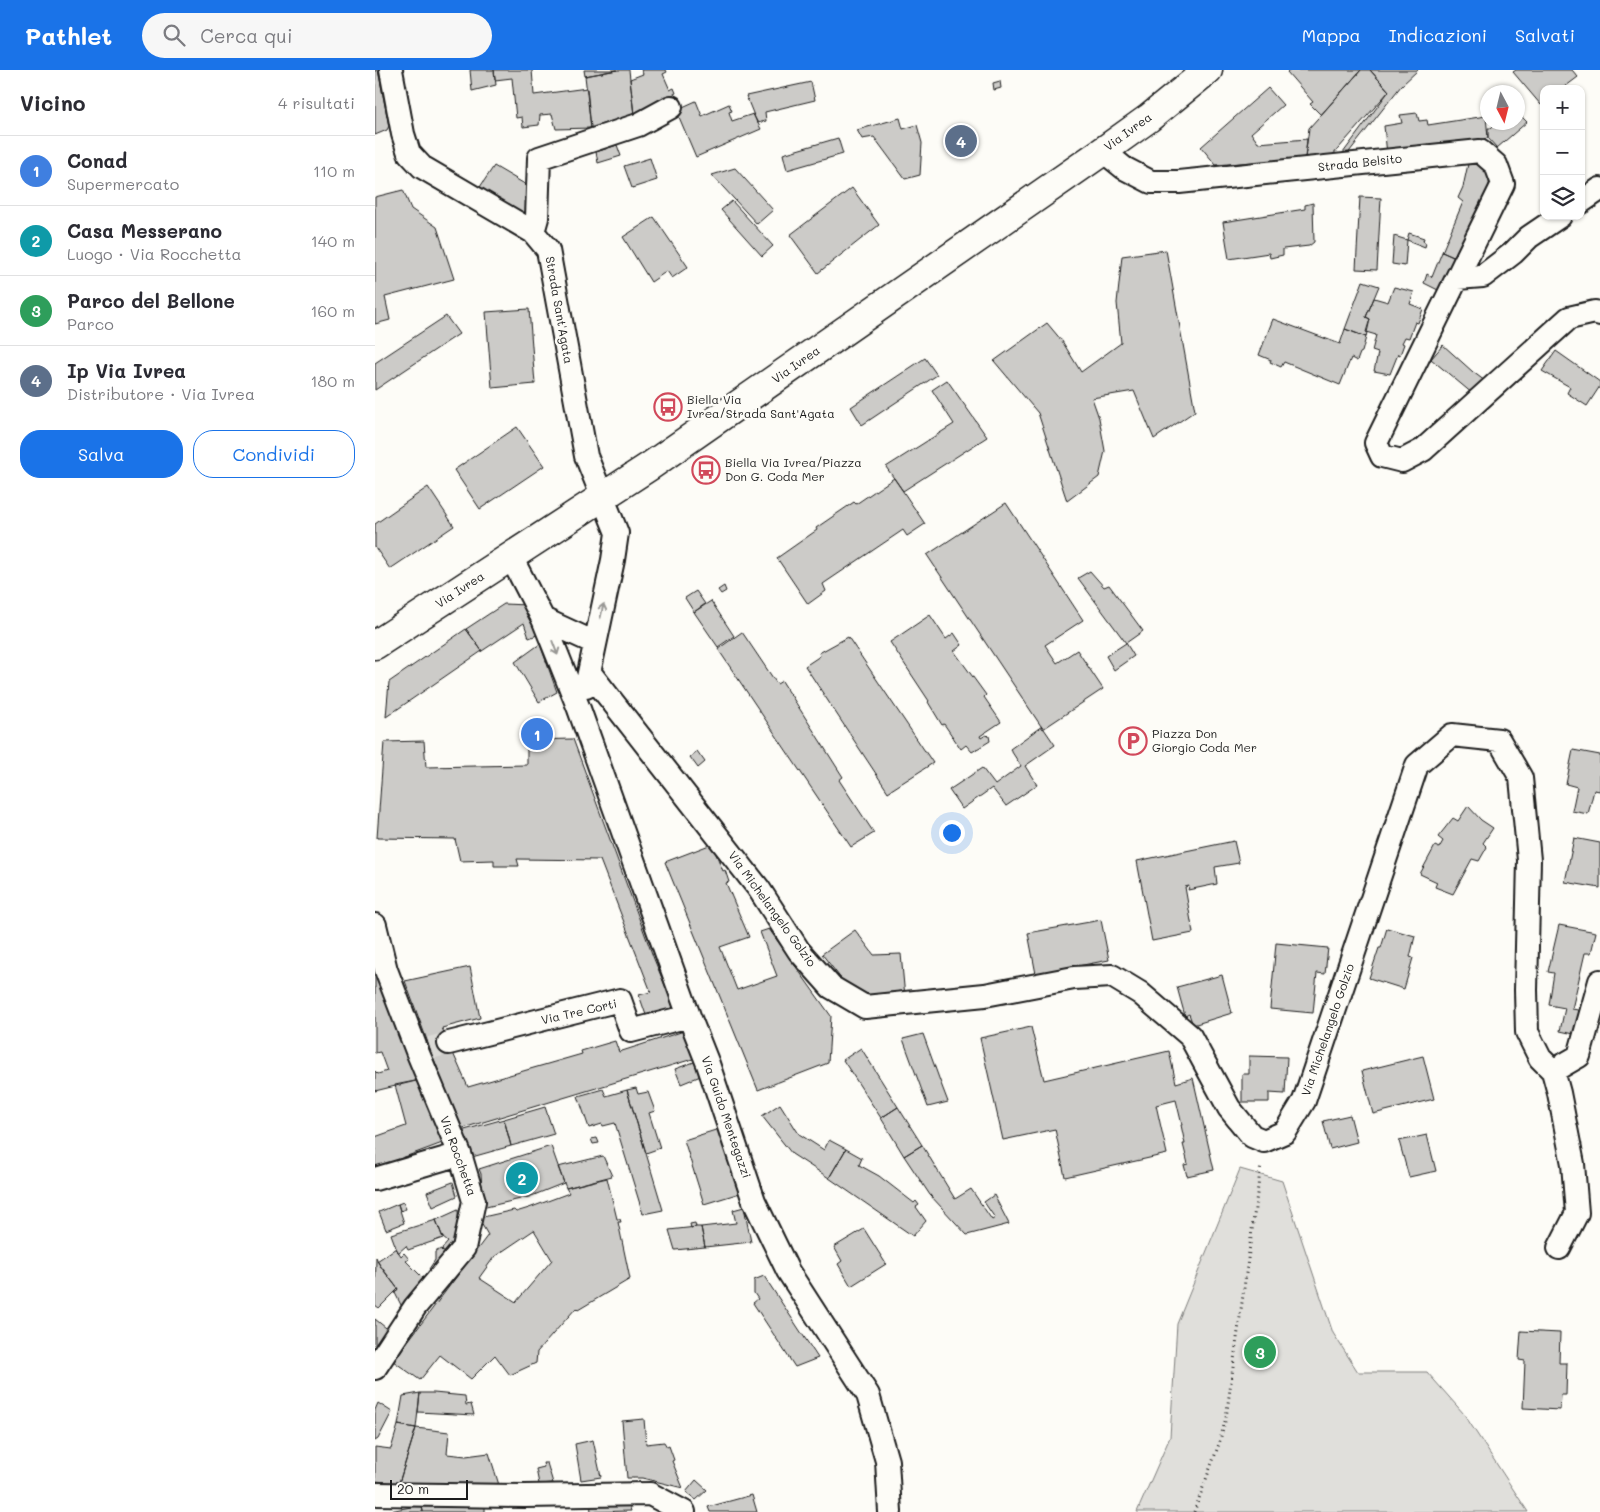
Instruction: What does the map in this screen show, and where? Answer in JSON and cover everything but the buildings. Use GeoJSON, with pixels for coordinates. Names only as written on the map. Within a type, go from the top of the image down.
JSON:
{"type":"FeatureCollection","features":[{"type":"Feature","properties":{"kind":"main road","name":"Via Ivrea"},"geometry":{"type":"LineString","coordinates":[[375,645],[650,466],[1103,151],[1149,118],[1208,70]]}},
{"type":"Feature","properties":{"kind":"street","name":"Strada Sant'Agata"},"geometry":{"type":"LineString","coordinates":[[391,70],[403,134],[409,153],[421,167],[533,232],[548,250],[586,456],[603,497]]}},
{"type":"Feature","properties":{"kind":"street"},"geometry":{"type":"LineString","coordinates":[[533,232],[537,218],[539,158],[638,125],[671,107]]}},
{"type":"Feature","properties":{"kind":"street","name":"Strada Belsito"},"geometry":{"type":"LineString","coordinates":[[1103,151],[1125,168],[1151,182],[1179,182],[1480,151],[1496,165],[1503,184],[1376,443],[1382,456],[1402,461],[1423,450],[1569,318],[1595,312],[1600,314]]}},
{"type":"Feature","properties":{"kind":"street"},"geometry":{"type":"LineString","coordinates":[[1585,199],[1600,189]]}},
{"type":"Feature","properties":{"kind":"street"},"geometry":{"type":"LineString","coordinates":[[1457,278],[1483,276],[1513,253],[1529,237],[1554,220]]}},
{"type":"Feature","properties":{"kind":"street"},"geometry":{"type":"LineString","coordinates":[[579,709],[590,673],[617,533],[603,497]]}},
{"type":"Feature","properties":{"kind":"street","name":"Via Guido Mentegazzi"},"geometry":{"type":"LineString","coordinates":[[511,557],[543,618],[579,709],[708,1064],[758,1209],[788,1271],[868,1395],[887,1461],[890,1512]]}},
{"type":"Feature","properties":{"kind":"street"},"geometry":{"type":"LineString","coordinates":[[543,618],[595,643]]}},
{"type":"Feature","properties":{"kind":"street","name":"Via Michelangelo Golzio"},"geometry":{"type":"LineString","coordinates":[[590,673],[759,889],[799,951],[831,987],[865,1007],[985,995],[1074,978],[1112,976],[1140,993],[1190,1036],[1229,1108],[1252,1136],[1264,1141],[1285,1132],[1304,1101],[1417,766],[1452,735],[1499,740],[1521,778],[1529,860],[1527,1032],[1540,1058],[1553,1071],[1573,1164],[1577,1213],[1559,1248]]}},
{"type":"Feature","properties":{"kind":"street","name":"Via Rocchetta"},"geometry":{"type":"LineString","coordinates":[[375,925],[385,970],[432,1048],[474,1201],[464,1248],[415,1307],[375,1368]]}},
{"type":"Feature","properties":{"kind":"street"},"geometry":{"type":"LineString","coordinates":[[1553,1071],[1579,1056],[1600,981]]}},
{"type":"Feature","properties":{"kind":"street","name":"Via Tre Corti"},"geometry":{"type":"LineString","coordinates":[[432,1048],[620,1000],[631,1031],[689,1016]]}},
{"type":"Feature","properties":{"kind":"street"},"geometry":{"type":"LineString","coordinates":[[375,1179],[460,1154]]}},
{"type":"Feature","properties":{"kind":"street"},"geometry":{"type":"LineString","coordinates":[[375,1494],[525,1496],[650,1494],[684,1512]]}},
{"type":"Feature","properties":{"kind":"path"},"geometry":{"type":"LineString","coordinates":[[1194,1512],[1219,1444],[1226,1418],[1264,1141]]}},
{"type":"Feature","properties":{"kind":"shaded area"},"geometry":{"type":"Polygon","coordinates":[[[1240,1169],[1282,1181],[1333,1333],[1358,1372],[1427,1372],[1464,1414],[1528,1512],[1137,1512],[1170,1437],[1177,1324],[1240,1169]]]}},
{"type":"Feature","properties":{"kind":"tunnel"},"geometry":{"type":"LineString","coordinates":[[430,1048],[449,1043]]}},
{"type":"Feature","properties":{"kind":"place","name":"Ip Via Ivrea"},"geometry":{"type":"Point","coordinates":[961,141]}},
{"type":"Feature","properties":{"kind":"place","name":"Biella Via Ivrea/Strada Sant'Agata"},"geometry":{"type":"Point","coordinates":[668,407]}},
{"type":"Feature","properties":{"kind":"place","name":"Biella Via Ivrea/Piazza Don G. Coda Mer"},"geometry":{"type":"Point","coordinates":[706,470]}},
{"type":"Feature","properties":{"kind":"place","name":"Conad"},"geometry":{"type":"Point","coordinates":[537,734]}},
{"type":"Feature","properties":{"kind":"place","name":"Piazza Don Giorgio Coda Mer"},"geometry":{"type":"Point","coordinates":[1133,741]}},
{"type":"Feature","properties":{"kind":"place","name":"Casa Messerano"},"geometry":{"type":"Point","coordinates":[522,1178]}},
{"type":"Feature","properties":{"kind":"place","name":"Parco del Bellone"},"geometry":{"type":"Point","coordinates":[1260,1352]}}]}
